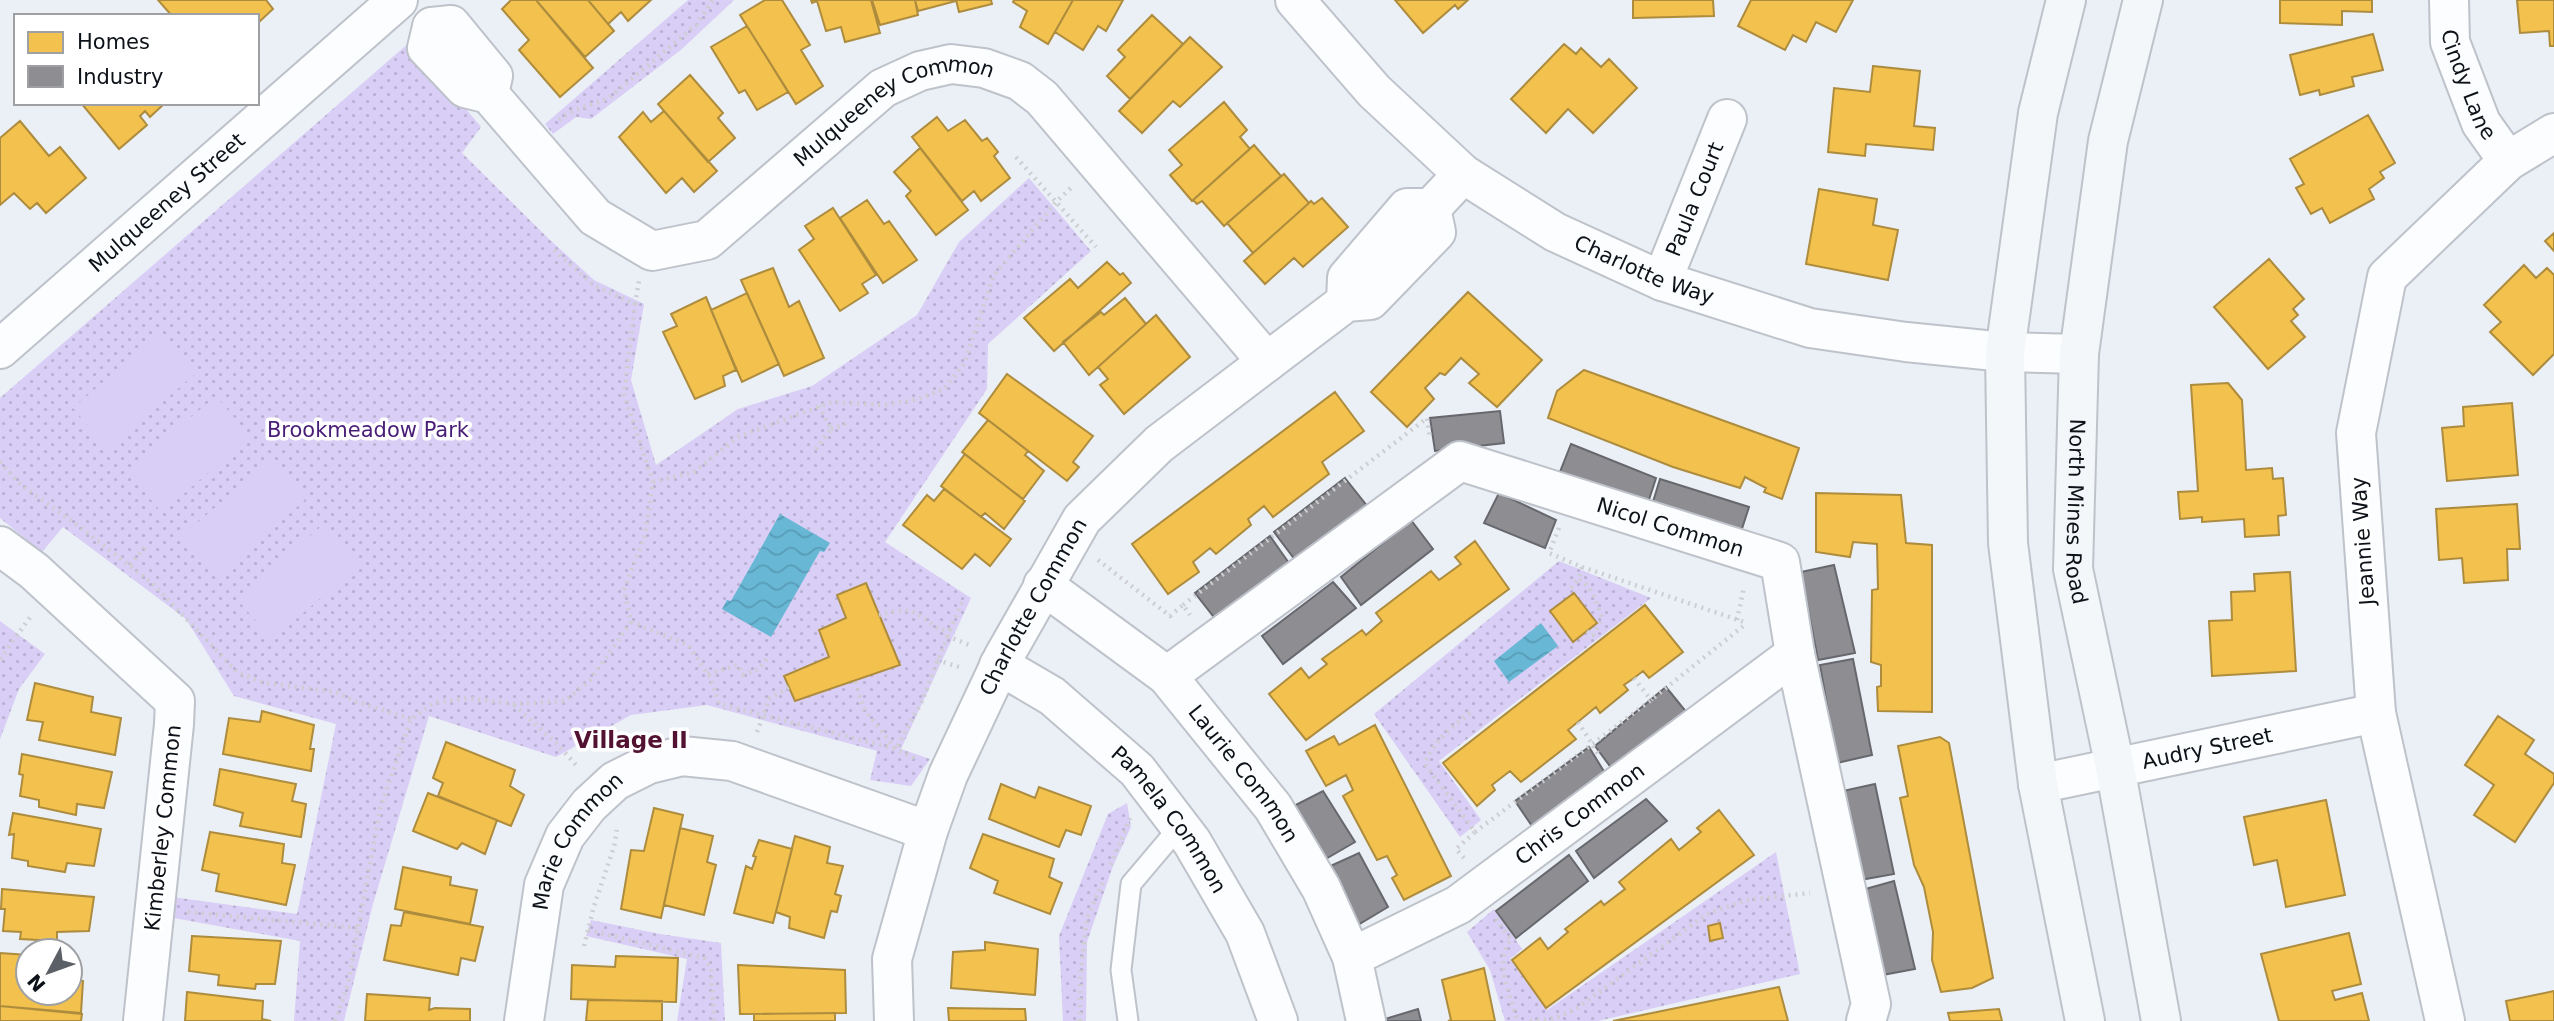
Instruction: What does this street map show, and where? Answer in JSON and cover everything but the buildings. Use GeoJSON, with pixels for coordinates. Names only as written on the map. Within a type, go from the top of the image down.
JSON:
{"type":"FeatureCollection","features":[{"type":"Feature","properties":{"kind":"main road"},"geometry":{"type":"LineString","coordinates":[[2066,0],[2038,113],[2004,352],[2008,543],[2038,784],[2085,1021]]}},
{"type":"Feature","properties":{"kind":"main road","name":"North Mines Road"},"geometry":{"type":"LineString","coordinates":[[2143,0],[2108,141],[2079,354],[2073,569],[2115,767],[2161,1021]]}},
{"type":"Feature","properties":{"kind":"street","name":"Mulqueeney Street"},"geometry":{"type":"LineString","coordinates":[[0,349],[398,0]]}},
{"type":"Feature","properties":{"kind":"street","name":"Charlotte Way"},"geometry":{"type":"LineString","coordinates":[[1295,0],[1374,91],[1463,174],[1555,232],[1662,281],[1811,328],[1906,342],[2004,352],[2079,354]]}},
{"type":"Feature","properties":{"kind":"street","name":"Cindy Lane"},"geometry":{"type":"LineString","coordinates":[[2449,0],[2449,42],[2481,123],[2508,161]]}},
{"type":"Feature","properties":{"kind":"street","name":"Mulqueeney Common"},"geometry":{"type":"LineString","coordinates":[[420,14],[427,48],[465,88],[489,94],[595,217],[652,251],[707,240],[883,88],[920,71],[951,64],[984,68],[1020,80],[1042,98],[1267,362]]}},
{"type":"Feature","properties":{"kind":"street","name":"Paula Court"},"geometry":{"type":"LineString","coordinates":[[1662,281],[1727,119]]}},
{"type":"Feature","properties":{"kind":"street","name":"Jeannie Way"},"geometry":{"type":"LineString","coordinates":[[2445,1021],[2376,713],[2356,433],[2387,277],[2508,161],[2554,133]]}},
{"type":"Feature","properties":{"kind":"street","name":"Charlotte Common"},"geometry":{"type":"LineString","coordinates":[[894,1021],[892,959],[928,831],[948,775],[999,665],[1082,519],[1159,444],[1346,302],[1370,300],[1436,232],[1431,208],[1463,174]]}},
{"type":"Feature","properties":{"kind":"street","name":"Nicol Common"},"geometry":{"type":"LineString","coordinates":[[1167,676],[1460,461],[1780,562],[1795,654],[1871,1004],[1866,1021]]}},
{"type":"Feature","properties":{"kind":"street","name":"Kimberley Common"},"geometry":{"type":"LineString","coordinates":[[0,546],[34,570],[174,701],[174,724],[143,1021]]}},
{"type":"Feature","properties":{"kind":"street","name":"Laurie Common"},"geometry":{"type":"LineString","coordinates":[[1043,585],[1167,676],[1273,807],[1321,888],[1352,957],[1366,1021]]}},
{"type":"Feature","properties":{"kind":"street","name":"Chris Common"},"geometry":{"type":"LineString","coordinates":[[1352,957],[1458,905],[1795,654]]}},
{"type":"Feature","properties":{"kind":"street","name":"Pamela Common"},"geometry":{"type":"LineString","coordinates":[[999,665],[1052,696],[1138,771],[1192,842],[1245,933],[1278,1021]]}},
{"type":"Feature","properties":{"kind":"street","name":"Audry Street"},"geometry":{"type":"LineString","coordinates":[[2038,784],[2376,713]]}},
{"type":"Feature","properties":{"kind":"street","name":"Marie Common"},"geometry":{"type":"LineString","coordinates":[[524,1021],[544,885],[565,836],[589,805],[615,781],[649,764],[682,756],[732,761],[928,831]]}},
{"type":"Feature","properties":{"kind":"lane"},"geometry":{"type":"LineString","coordinates":[[1128,1021],[1121,970],[1130,884],[1180,826]]}},
{"type":"Feature","properties":{"kind":"path"},"geometry":{"type":"LineString","coordinates":[[532,144],[567,113],[610,97],[695,25],[713,0]]}},
{"type":"Feature","properties":{"kind":"path"},"geometry":{"type":"LineString","coordinates":[[1016,157],[1096,247]]}},
{"type":"Feature","properties":{"kind":"path"},"geometry":{"type":"LineString","coordinates":[[653,482],[694,472],[738,437],[819,406],[832,402],[884,405],[915,400],[944,389],[964,365],[994,275],[1056,202],[1098,164]]}},
{"type":"Feature","properties":{"kind":"path"},"geometry":{"type":"LineString","coordinates":[[335,1021],[348,984],[380,809],[411,719],[434,703],[468,698],[513,704],[565,701],[590,680],[631,622],[624,590],[645,535],[653,482],[624,394],[635,304],[595,286],[554,250]]}},
{"type":"Feature","properties":{"kind":"path"},"geometry":{"type":"LineString","coordinates":[[819,406],[831,429]]}},
{"type":"Feature","properties":{"kind":"path"},"geometry":{"type":"LineString","coordinates":[[1094,556],[1170,616],[1427,418],[1437,478]]}},
{"type":"Feature","properties":{"kind":"path"},"geometry":{"type":"LineString","coordinates":[[816,449],[831,429],[849,423]]}},
{"type":"Feature","properties":{"kind":"path"},"geometry":{"type":"LineString","coordinates":[[0,462],[21,485],[130,565],[179,609],[237,672],[264,683],[336,692],[354,701],[411,719]]}},
{"type":"Feature","properties":{"kind":"path"},"geometry":{"type":"LineString","coordinates":[[1468,864],[1456,849],[1475,832],[1651,700],[1747,623],[1582,567],[1549,553],[1571,496]]}},
{"type":"Feature","properties":{"kind":"path"},"geometry":{"type":"LineString","coordinates":[[130,565],[146,546]]}},
{"type":"Feature","properties":{"kind":"path"},"geometry":{"type":"LineString","coordinates":[[1571,588],[1582,567]]}},
{"type":"Feature","properties":{"kind":"path"},"geometry":{"type":"LineString","coordinates":[[1578,579],[1583,581],[1595,597],[1602,618],[1593,635],[1586,631]]}},
{"type":"Feature","properties":{"kind":"path"},"geometry":{"type":"LineString","coordinates":[[0,659],[53,588]]}},
{"type":"Feature","properties":{"kind":"path"},"geometry":{"type":"LineString","coordinates":[[896,748],[922,701],[962,602]]}},
{"type":"Feature","properties":{"kind":"path"},"geometry":{"type":"LineString","coordinates":[[1183,605],[1212,643]]}},
{"type":"Feature","properties":{"kind":"path"},"geometry":{"type":"LineString","coordinates":[[879,615],[905,608],[941,630],[950,630]]}},
{"type":"Feature","properties":{"kind":"path"},"geometry":{"type":"LineString","coordinates":[[631,622],[688,645],[708,674],[719,704],[896,748]]}},
{"type":"Feature","properties":{"kind":"path"},"geometry":{"type":"LineString","coordinates":[[708,674],[738,665],[743,676],[760,669],[767,658]]}},
{"type":"Feature","properties":{"kind":"path"},"geometry":{"type":"LineString","coordinates":[[1634,678],[1651,700]]}},
{"type":"Feature","properties":{"kind":"path"},"geometry":{"type":"LineString","coordinates":[[855,682],[864,709],[896,748]]}},
{"type":"Feature","properties":{"kind":"path"},"geometry":{"type":"LineString","coordinates":[[763,715],[769,699],[789,687]]}},
{"type":"Feature","properties":{"kind":"path"},"geometry":{"type":"LineString","coordinates":[[1663,690],[1695,728]]}},
{"type":"Feature","properties":{"kind":"path"},"geometry":{"type":"LineString","coordinates":[[513,704],[555,742]]}},
{"type":"Feature","properties":{"kind":"path"},"geometry":{"type":"LineString","coordinates":[[1474,710],[1455,724],[1429,750],[1425,764],[1475,832]]}},
{"type":"Feature","properties":{"kind":"path"},"geometry":{"type":"LineString","coordinates":[[1080,1021],[1080,980],[1087,918],[1128,825]]}},
{"type":"Feature","properties":{"kind":"path"},"geometry":{"type":"LineString","coordinates":[[1530,1021],[1556,1018],[1577,1008],[1707,914],[1845,888]]}},
{"type":"Feature","properties":{"kind":"path"},"geometry":{"type":"LineString","coordinates":[[155,909],[358,929]]}},
{"type":"Feature","properties":{"kind":"path"},"geometry":{"type":"LineString","coordinates":[[1502,926],[1511,940],[1504,954],[1504,968],[1518,1021]]}},
{"type":"Feature","properties":{"kind":"path"},"geometry":{"type":"LineString","coordinates":[[588,930],[704,958],[711,968],[714,1021]]}},
{"type":"Feature","properties":{"kind":"green space"},"geometry":{"type":"Polygon","coordinates":[[[688,0],[734,0],[682,49],[591,119],[576,117],[553,134],[545,124],[688,0]]]}},
{"type":"Feature","properties":{"kind":"green space","name":"Brookmeadow Park"},"geometry":{"type":"Polygon","coordinates":[[[410,42],[481,127],[462,153],[594,280],[644,304],[631,380],[656,465],[738,409],[812,386],[917,315],[959,242],[1029,178],[1091,251],[988,344],[987,389],[885,542],[971,598],[901,749],[930,759],[911,786],[870,780],[877,751],[707,705],[631,715],[556,757],[429,716],[373,904],[344,1021],[294,1021],[300,941],[163,916],[165,896],[297,914],[336,724],[234,696],[186,619],[63,527],[42,552],[0,518],[0,398],[410,42]]]}},
{"type":"Feature","properties":{"kind":"green space"},"geometry":{"type":"Polygon","coordinates":[[[160,333],[196,373],[108,450],[73,408],[160,333]]]}},
{"type":"Feature","properties":{"kind":"green space"},"geometry":{"type":"Polygon","coordinates":[[[216,396],[250,436],[162,513],[127,471],[216,396]]]}},
{"type":"Feature","properties":{"kind":"green space"},"geometry":{"type":"Polygon","coordinates":[[[270,460],[305,500],[218,577],[182,536],[270,460]]]}},
{"type":"Feature","properties":{"kind":"green space"},"geometry":{"type":"Polygon","coordinates":[[[325,523],[361,563],[272,640],[237,599],[325,523]]]}},
{"type":"Feature","properties":{"kind":"green space"},"geometry":{"type":"Polygon","coordinates":[[[1559,561],[1651,598],[1439,761],[1481,820],[1460,837],[1374,714],[1559,561]]]}},
{"type":"Feature","properties":{"kind":"green space"},"geometry":{"type":"Polygon","coordinates":[[[0,621],[45,654],[19,689],[0,739],[0,621]]]}},
{"type":"Feature","properties":{"kind":"green space"},"geometry":{"type":"Polygon","coordinates":[[[1127,803],[1131,827],[1113,866],[1087,942],[1086,1021],[1063,1021],[1059,936],[1108,814],[1127,803]]]}},
{"type":"Feature","properties":{"kind":"green space"},"geometry":{"type":"Polygon","coordinates":[[[1776,852],[1800,974],[1598,1021],[1505,1021],[1490,970],[1467,932],[1494,909],[1522,949],[1510,959],[1547,1010],[1776,852]]]}},
{"type":"Feature","properties":{"kind":"green space"},"geometry":{"type":"Polygon","coordinates":[[[591,920],[721,943],[725,1021],[677,1021],[687,959],[586,936],[591,920]]]}},
{"type":"Feature","properties":{"kind":"water"},"geometry":{"type":"Polygon","coordinates":[[[780,514],[830,543],[824,552],[820,551],[771,637],[722,609],[727,600],[731,601],[780,514]]]}},
{"type":"Feature","properties":{"kind":"water"},"geometry":{"type":"Polygon","coordinates":[[[1541,623],[1558,646],[1509,682],[1494,661],[1541,623]]]}},
{"type":"Feature","properties":{"kind":"district","name":"Village II"},"geometry":{"type":"Point","coordinates":[631,740]}}]}
